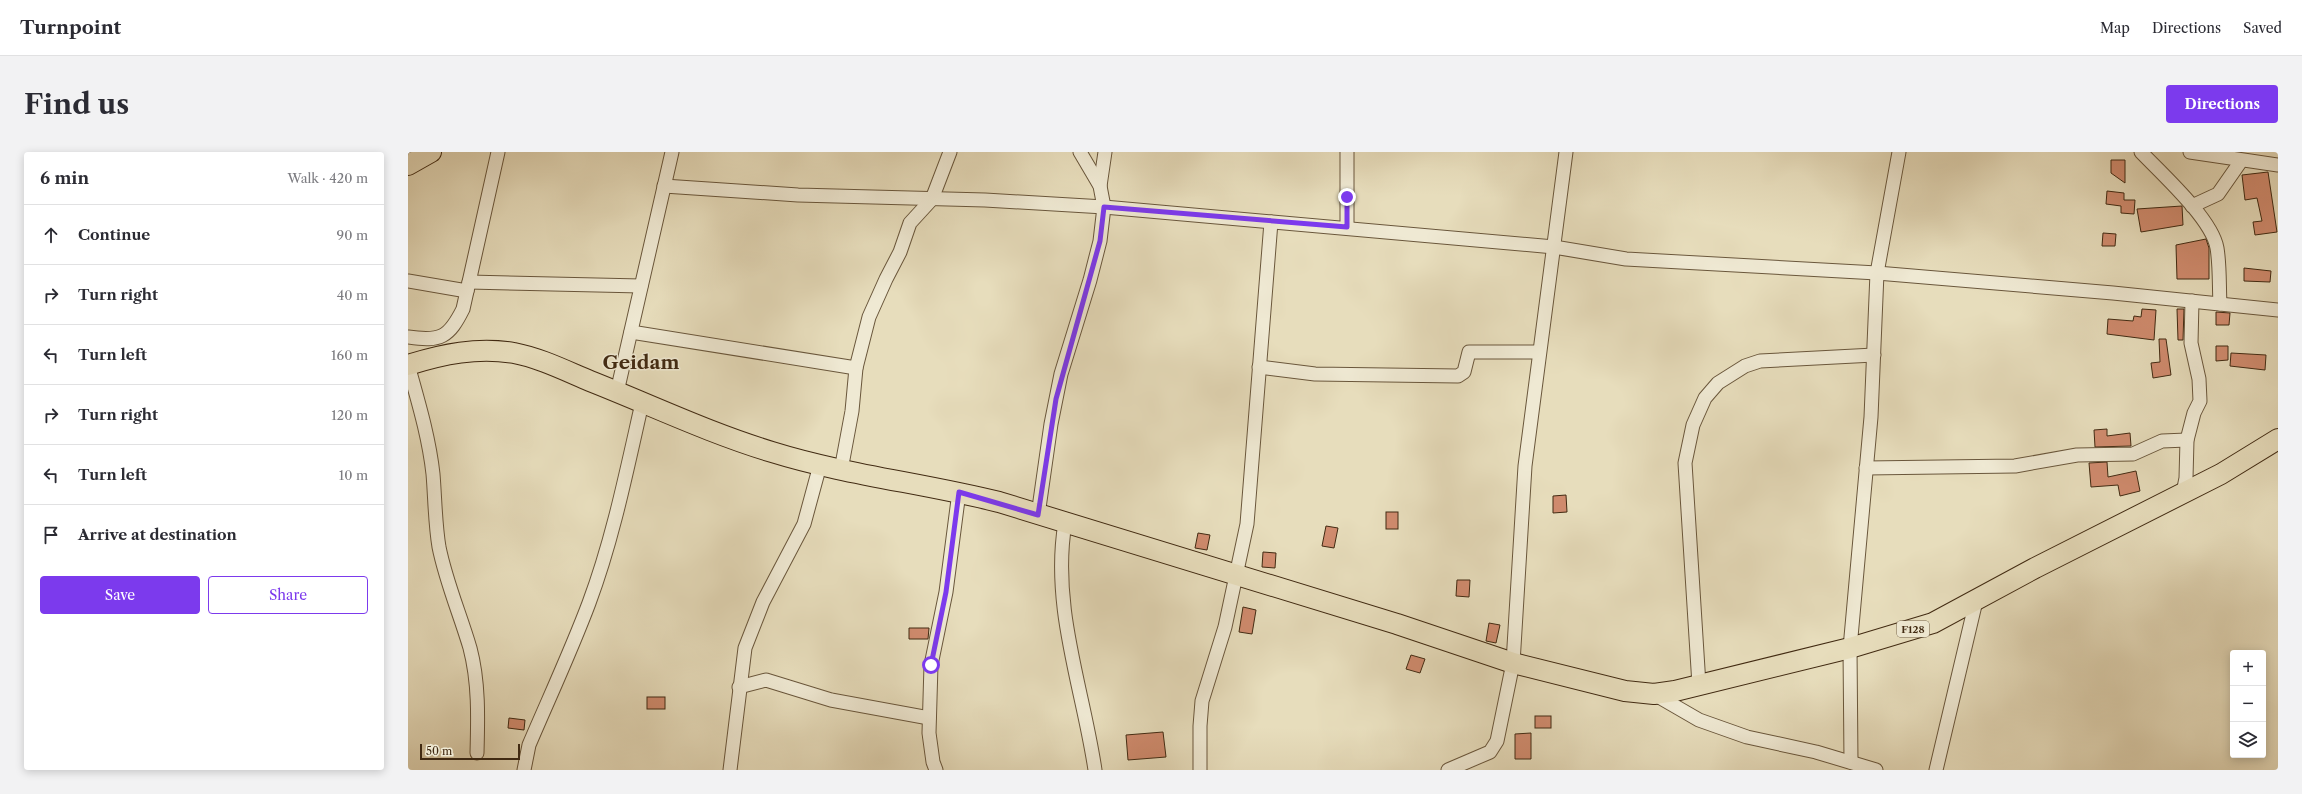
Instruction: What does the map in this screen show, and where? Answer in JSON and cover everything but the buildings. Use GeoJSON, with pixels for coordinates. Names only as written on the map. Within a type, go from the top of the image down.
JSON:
{"type":"FeatureCollection","features":[{"type":"Feature","properties":{"kind":"main road"},"geometry":{"type":"LineString","coordinates":[[408,166],[431,152]]}},
{"type":"Feature","properties":{"kind":"main road","name":"F128"},"geometry":{"type":"LineString","coordinates":[[408,365],[436,356],[466,351],[516,354],[538,360],[705,429],[772,452],[841,470],[959,492],[1397,624],[1512,663],[1625,691],[1654,694],[1698,685],[1850,648],[1933,624],[2221,474],[2278,438]]}},
{"type":"Feature","properties":{"kind":"street"},"geometry":{"type":"LineString","coordinates":[[408,337],[434,338],[447,335],[455,326],[463,309],[498,152]]}},
{"type":"Feature","properties":{"kind":"street"},"geometry":{"type":"LineString","coordinates":[[617,392],[672,152]]}},
{"type":"Feature","properties":{"kind":"street"},"geometry":{"type":"LineString","coordinates":[[841,470],[852,411],[856,368],[869,317],[900,252],[910,223],[932,199],[950,152]]}},
{"type":"Feature","properties":{"kind":"street"},"geometry":{"type":"LineString","coordinates":[[1080,152],[1100,186]]}},
{"type":"Feature","properties":{"kind":"street"},"geometry":{"type":"LineString","coordinates":[[1038,515],[1051,424],[1061,374],[1092,274],[1100,241],[1104,207],[1100,186],[1105,152]]}},
{"type":"Feature","properties":{"kind":"street"},"geometry":{"type":"LineString","coordinates":[[1347,152],[1347,227]]}},
{"type":"Feature","properties":{"kind":"street"},"geometry":{"type":"LineString","coordinates":[[1448,770],[1490,752],[1497,742],[1512,663],[1525,466],[1566,152]]}},
{"type":"Feature","properties":{"kind":"street"},"geometry":{"type":"LineString","coordinates":[[1851,762],[1850,648],[1871,417],[1877,273],[1899,152]]}},
{"type":"Feature","properties":{"kind":"street"},"geometry":{"type":"LineString","coordinates":[[2141,152],[2192,206],[2208,228],[2217,247],[2220,304]]}},
{"type":"Feature","properties":{"kind":"street"},"geometry":{"type":"LineString","coordinates":[[2190,152],[2241,161],[2278,165]]}},
{"type":"Feature","properties":{"kind":"street"},"geometry":{"type":"LineString","coordinates":[[2192,206],[2218,194],[2241,161]]}},
{"type":"Feature","properties":{"kind":"street"},"geometry":{"type":"LineString","coordinates":[[664,186],[798,195],[932,199],[1104,207],[1271,222],[1347,227],[1554,247],[1626,259],[1877,273],[2278,310]]}},
{"type":"Feature","properties":{"kind":"street"},"geometry":{"type":"LineString","coordinates":[[1200,770],[1200,726],[1202,701],[1225,627],[1248,524],[1271,222]]}},
{"type":"Feature","properties":{"kind":"street"},"geometry":{"type":"LineString","coordinates":[[408,281],[468,286],[641,286]]}},
{"type":"Feature","properties":{"kind":"street"},"geometry":{"type":"LineString","coordinates":[[2183,493],[2186,478],[2187,440],[2194,413],[2200,401],[2199,379],[2191,343],[2192,301]]}},
{"type":"Feature","properties":{"kind":"street"},"geometry":{"type":"LineString","coordinates":[[631,332],[856,368]]}},
{"type":"Feature","properties":{"kind":"street"},"geometry":{"type":"LineString","coordinates":[[1259,367],[1315,374],[1458,376],[1464,372],[1469,352],[1539,352]]}},
{"type":"Feature","properties":{"kind":"street"},"geometry":{"type":"LineString","coordinates":[[1698,685],[1685,463],[1693,425],[1705,398],[1718,383],[1745,366],[1760,361],[1874,355]]}},
{"type":"Feature","properties":{"kind":"street"},"geometry":{"type":"LineString","coordinates":[[408,365],[421,412],[433,473],[439,546],[451,596],[470,648],[474,670],[478,710],[477,753]]}},
{"type":"Feature","properties":{"kind":"street"},"geometry":{"type":"LineString","coordinates":[[524,770],[529,745],[598,577],[624,483],[642,403]]}},
{"type":"Feature","properties":{"kind":"street"},"geometry":{"type":"LineString","coordinates":[[1866,468],[2015,466],[2077,455],[2133,454],[2162,441],[2187,440]]}},
{"type":"Feature","properties":{"kind":"street"},"geometry":{"type":"LineString","coordinates":[[730,770],[745,648],[762,602],[804,524],[820,465]]}},
{"type":"Feature","properties":{"kind":"street"},"geometry":{"type":"LineString","coordinates":[[936,770],[933,762],[929,733],[931,665],[946,592],[959,492]]}},
{"type":"Feature","properties":{"kind":"street"},"geometry":{"type":"LineString","coordinates":[[1065,523],[1060,550],[1061,587],[1072,657],[1089,733],[1095,770]]}},
{"type":"Feature","properties":{"kind":"street"},"geometry":{"type":"LineString","coordinates":[[1936,770],[1976,601]]}},
{"type":"Feature","properties":{"kind":"street"},"geometry":{"type":"LineString","coordinates":[[739,687],[766,680],[832,700],[930,718]]}},
{"type":"Feature","properties":{"kind":"street"},"geometry":{"type":"LineString","coordinates":[[1654,694],[1698,720],[1747,737],[1816,752],[1876,770]]}},
{"type":"Feature","properties":{"kind":"district","name":"Geidam"},"geometry":{"type":"Point","coordinates":[641,362]}},
{"type":"Feature","properties":{"kind":"route"},"geometry":{"type":"LineString","coordinates":[[931,665],[946,592],[959,492],[999,502],[1038,515],[1051,424],[1061,374],[1090,280],[1100,241],[1104,207],[1271,222],[1347,227],[1347,197]]}}]}
